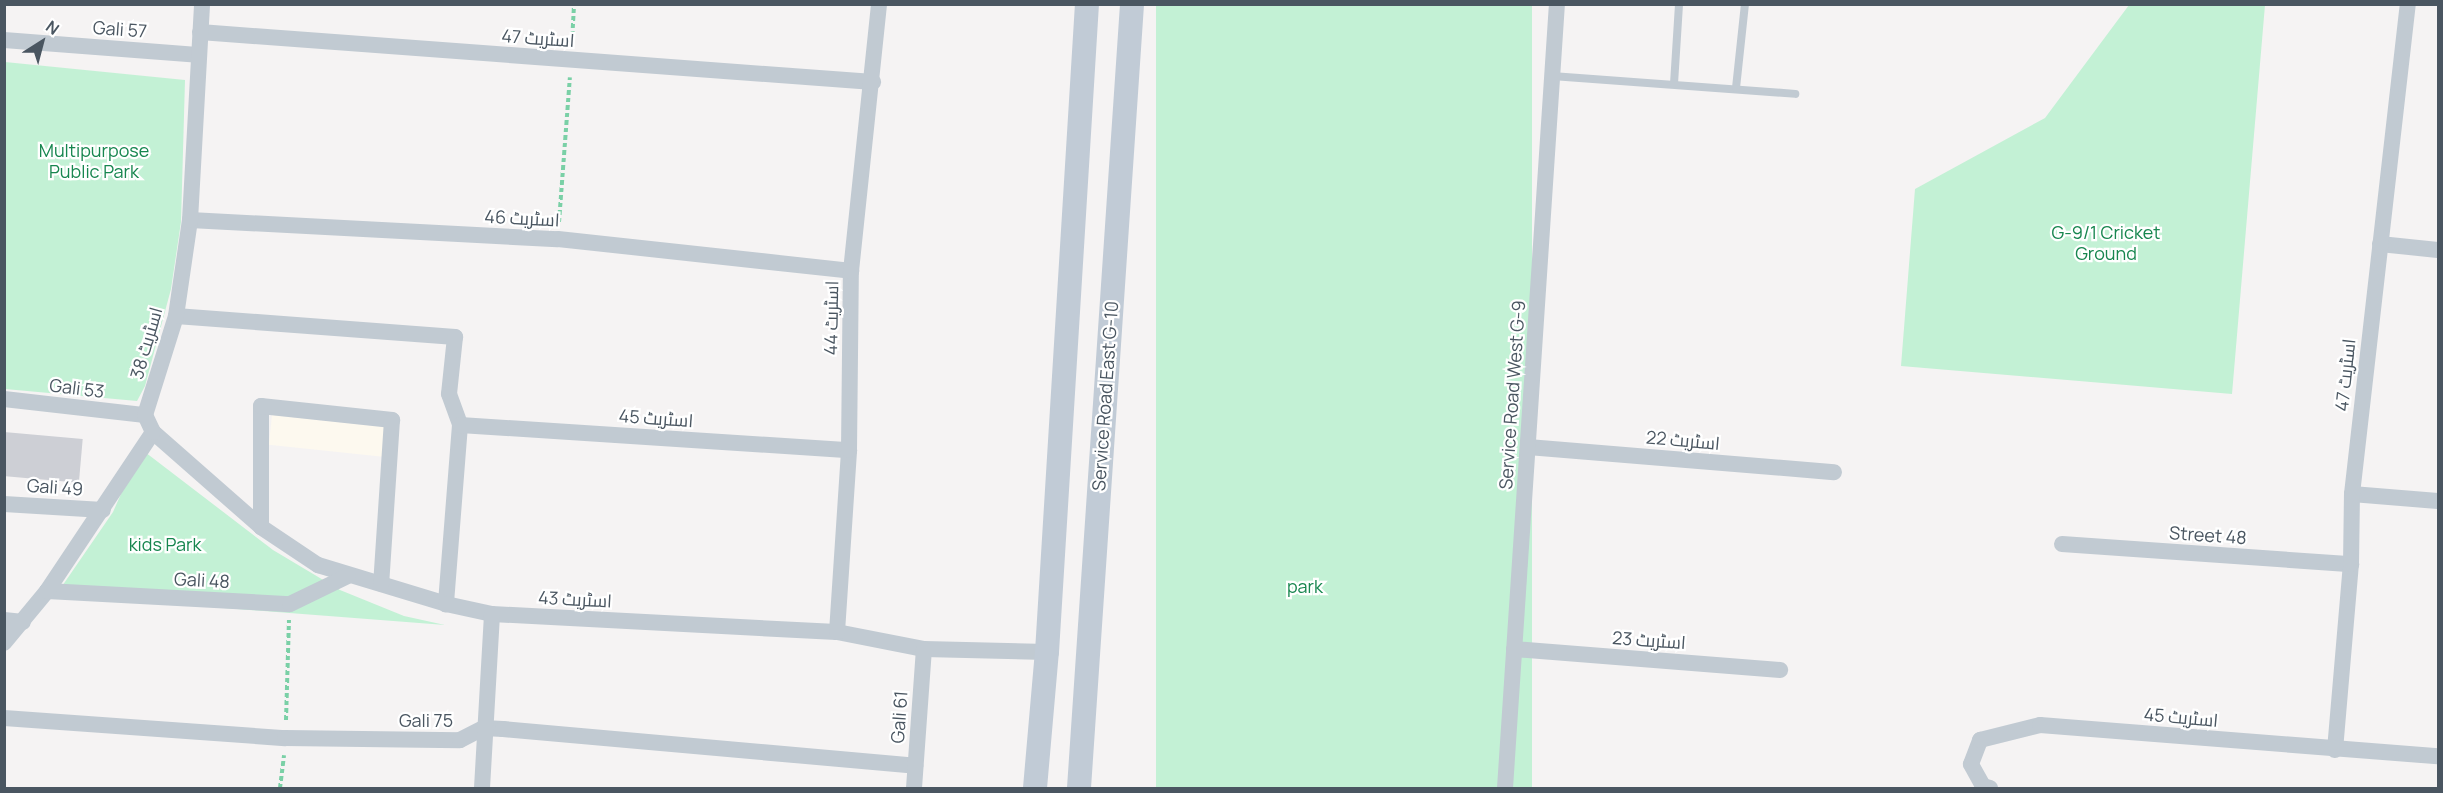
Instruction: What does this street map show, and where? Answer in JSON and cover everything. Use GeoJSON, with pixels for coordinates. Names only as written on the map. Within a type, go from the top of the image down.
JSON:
{"type":"FeatureCollection","features":[{"type":"Feature","properties":{"kind":"main road"},"geometry":{"type":"LineString","coordinates":[[1035,789],[1047,652],[1087,4]]}},
{"type":"Feature","properties":{"kind":"main road","name":"Service Road East G-10"},"geometry":{"type":"LineString","coordinates":[[1079,789],[1132,4]]}},
{"type":"Feature","properties":{"kind":"street","name":"اسٹریٹ 38"},"geometry":{"type":"LineString","coordinates":[[145,415],[176,316],[190,220],[197,55],[202,4]]}},
{"type":"Feature","properties":{"kind":"street","name":"اسٹریٹ 44"},"geometry":{"type":"LineString","coordinates":[[837,632],[849,450],[851,271],[873,82],[879,4]]}},
{"type":"Feature","properties":{"kind":"street","name":"Service Road West G-9"},"geometry":{"type":"LineString","coordinates":[[1505,789],[1557,4]]}},
{"type":"Feature","properties":{"kind":"street","name":"اسٹریٹ 47"},"geometry":{"type":"LineString","coordinates":[[2335,750],[2351,564],[2352,494],[2408,4]]}},
{"type":"Feature","properties":{"kind":"street","name":"اسٹریٹ 47"},"geometry":{"type":"LineString","coordinates":[[200,32],[873,82]]}},
{"type":"Feature","properties":{"kind":"street","name":"Gali 57"},"geometry":{"type":"LineString","coordinates":[[4,40],[197,55]]}},
{"type":"Feature","properties":{"kind":"street","name":"اسٹریٹ 46"},"geometry":{"type":"LineString","coordinates":[[190,220],[558,239],[851,271]]}},
{"type":"Feature","properties":{"kind":"street"},"geometry":{"type":"LineString","coordinates":[[2380,244],[2439,250]]}},
{"type":"Feature","properties":{"kind":"street"},"geometry":{"type":"LineString","coordinates":[[176,316],[455,337],[449,394],[460,425],[446,604]]}},
{"type":"Feature","properties":{"kind":"street","name":"Gali 53"},"geometry":{"type":"LineString","coordinates":[[4,399],[145,415]]}},
{"type":"Feature","properties":{"kind":"street"},"geometry":{"type":"LineString","coordinates":[[261,527],[261,406],[392,420],[381,584]]}},
{"type":"Feature","properties":{"kind":"street"},"geometry":{"type":"LineString","coordinates":[[4,643],[46,591],[103,510],[153,432],[145,415]]}},
{"type":"Feature","properties":{"kind":"street","name":"اسٹریٹ 45"},"geometry":{"type":"LineString","coordinates":[[460,425],[849,450]]}},
{"type":"Feature","properties":{"kind":"street","name":"اسٹریٹ 43"},"geometry":{"type":"LineString","coordinates":[[153,432],[261,527],[318,565],[446,604],[492,614],[837,632],[924,649],[1047,652]]}},
{"type":"Feature","properties":{"kind":"street","name":"اسٹریٹ 22"},"geometry":{"type":"LineString","coordinates":[[1528,447],[1834,472]]}},
{"type":"Feature","properties":{"kind":"street"},"geometry":{"type":"LineString","coordinates":[[2352,494],[2439,501]]}},
{"type":"Feature","properties":{"kind":"street","name":"Gali 49"},"geometry":{"type":"LineString","coordinates":[[4,504],[103,510]]}},
{"type":"Feature","properties":{"kind":"street","name":"Street 48"},"geometry":{"type":"LineString","coordinates":[[2062,544],[2351,564]]}},
{"type":"Feature","properties":{"kind":"street","name":"Gali 48"},"geometry":{"type":"LineString","coordinates":[[46,591],[290,604],[348,576]]}},
{"type":"Feature","properties":{"kind":"street"},"geometry":{"type":"LineString","coordinates":[[482,789],[492,614]]}},
{"type":"Feature","properties":{"kind":"street"},"geometry":{"type":"LineString","coordinates":[[4,620],[23,622]]}},
{"type":"Feature","properties":{"kind":"street","name":"Gali 61"},"geometry":{"type":"LineString","coordinates":[[914,789],[924,649]]}},
{"type":"Feature","properties":{"kind":"street","name":"اسٹریٹ 23"},"geometry":{"type":"LineString","coordinates":[[1514,650],[1780,670]]}},
{"type":"Feature","properties":{"kind":"street","name":"Gali 75"},"geometry":{"type":"LineString","coordinates":[[4,718],[285,738],[460,740],[484,728],[915,766]]}},
{"type":"Feature","properties":{"kind":"street","name":"اسٹریٹ 45"},"geometry":{"type":"LineString","coordinates":[[1990,789],[1983,786],[1971,764],[1980,740],[2040,725],[2335,750],[2439,756]]}},
{"type":"Feature","properties":{"kind":"lane"},"geometry":{"type":"LineString","coordinates":[[1674,84],[1679,4]]}},
{"type":"Feature","properties":{"kind":"lane"},"geometry":{"type":"LineString","coordinates":[[1736,88],[1745,4]]}},
{"type":"Feature","properties":{"kind":"lane"},"geometry":{"type":"LineString","coordinates":[[1552,76],[1795,94]]}},
{"type":"Feature","properties":{"kind":"path"},"geometry":{"type":"LineString","coordinates":[[558,239],[574,4]]}},
{"type":"Feature","properties":{"kind":"path"},"geometry":{"type":"LineString","coordinates":[[280,789],[285,738],[290,604]]}},
{"type":"Feature","properties":{"kind":"shaded area"},"geometry":{"type":"Polygon","coordinates":[[[272,415],[388,427],[385,457],[269,445],[272,415]]]}},
{"type":"Feature","properties":{"kind":"green space","name":"park"},"geometry":{"type":"Polygon","coordinates":[[[1156,5],[1532,5],[1532,788],[1156,788],[1156,5]]]}},
{"type":"Feature","properties":{"kind":"green space","name":"G-9/1 Cricket Ground"},"geometry":{"type":"Polygon","coordinates":[[[2129,5],[2265,5],[2232,394],[1901,366],[1915,189],[2045,118],[2129,5]]]}},
{"type":"Feature","properties":{"kind":"green space","name":"Multipurpose Public Park"},"geometry":{"type":"Polygon","coordinates":[[[5,62],[185,80],[181,222],[171,289],[145,386],[137,401],[5,389],[5,62]]]}},
{"type":"Feature","properties":{"kind":"green space","name":"kids Park"},"geometry":{"type":"Polygon","coordinates":[[[141,449],[273,550],[340,590],[404,616],[445,625],[56,595],[113,512],[141,449]]]}},
{"type":"Feature","properties":{"kind":"building"},"geometry":{"type":"Polygon","coordinates":[[[4,432],[83,439],[79,483],[4,476],[4,432]]]}}]}
